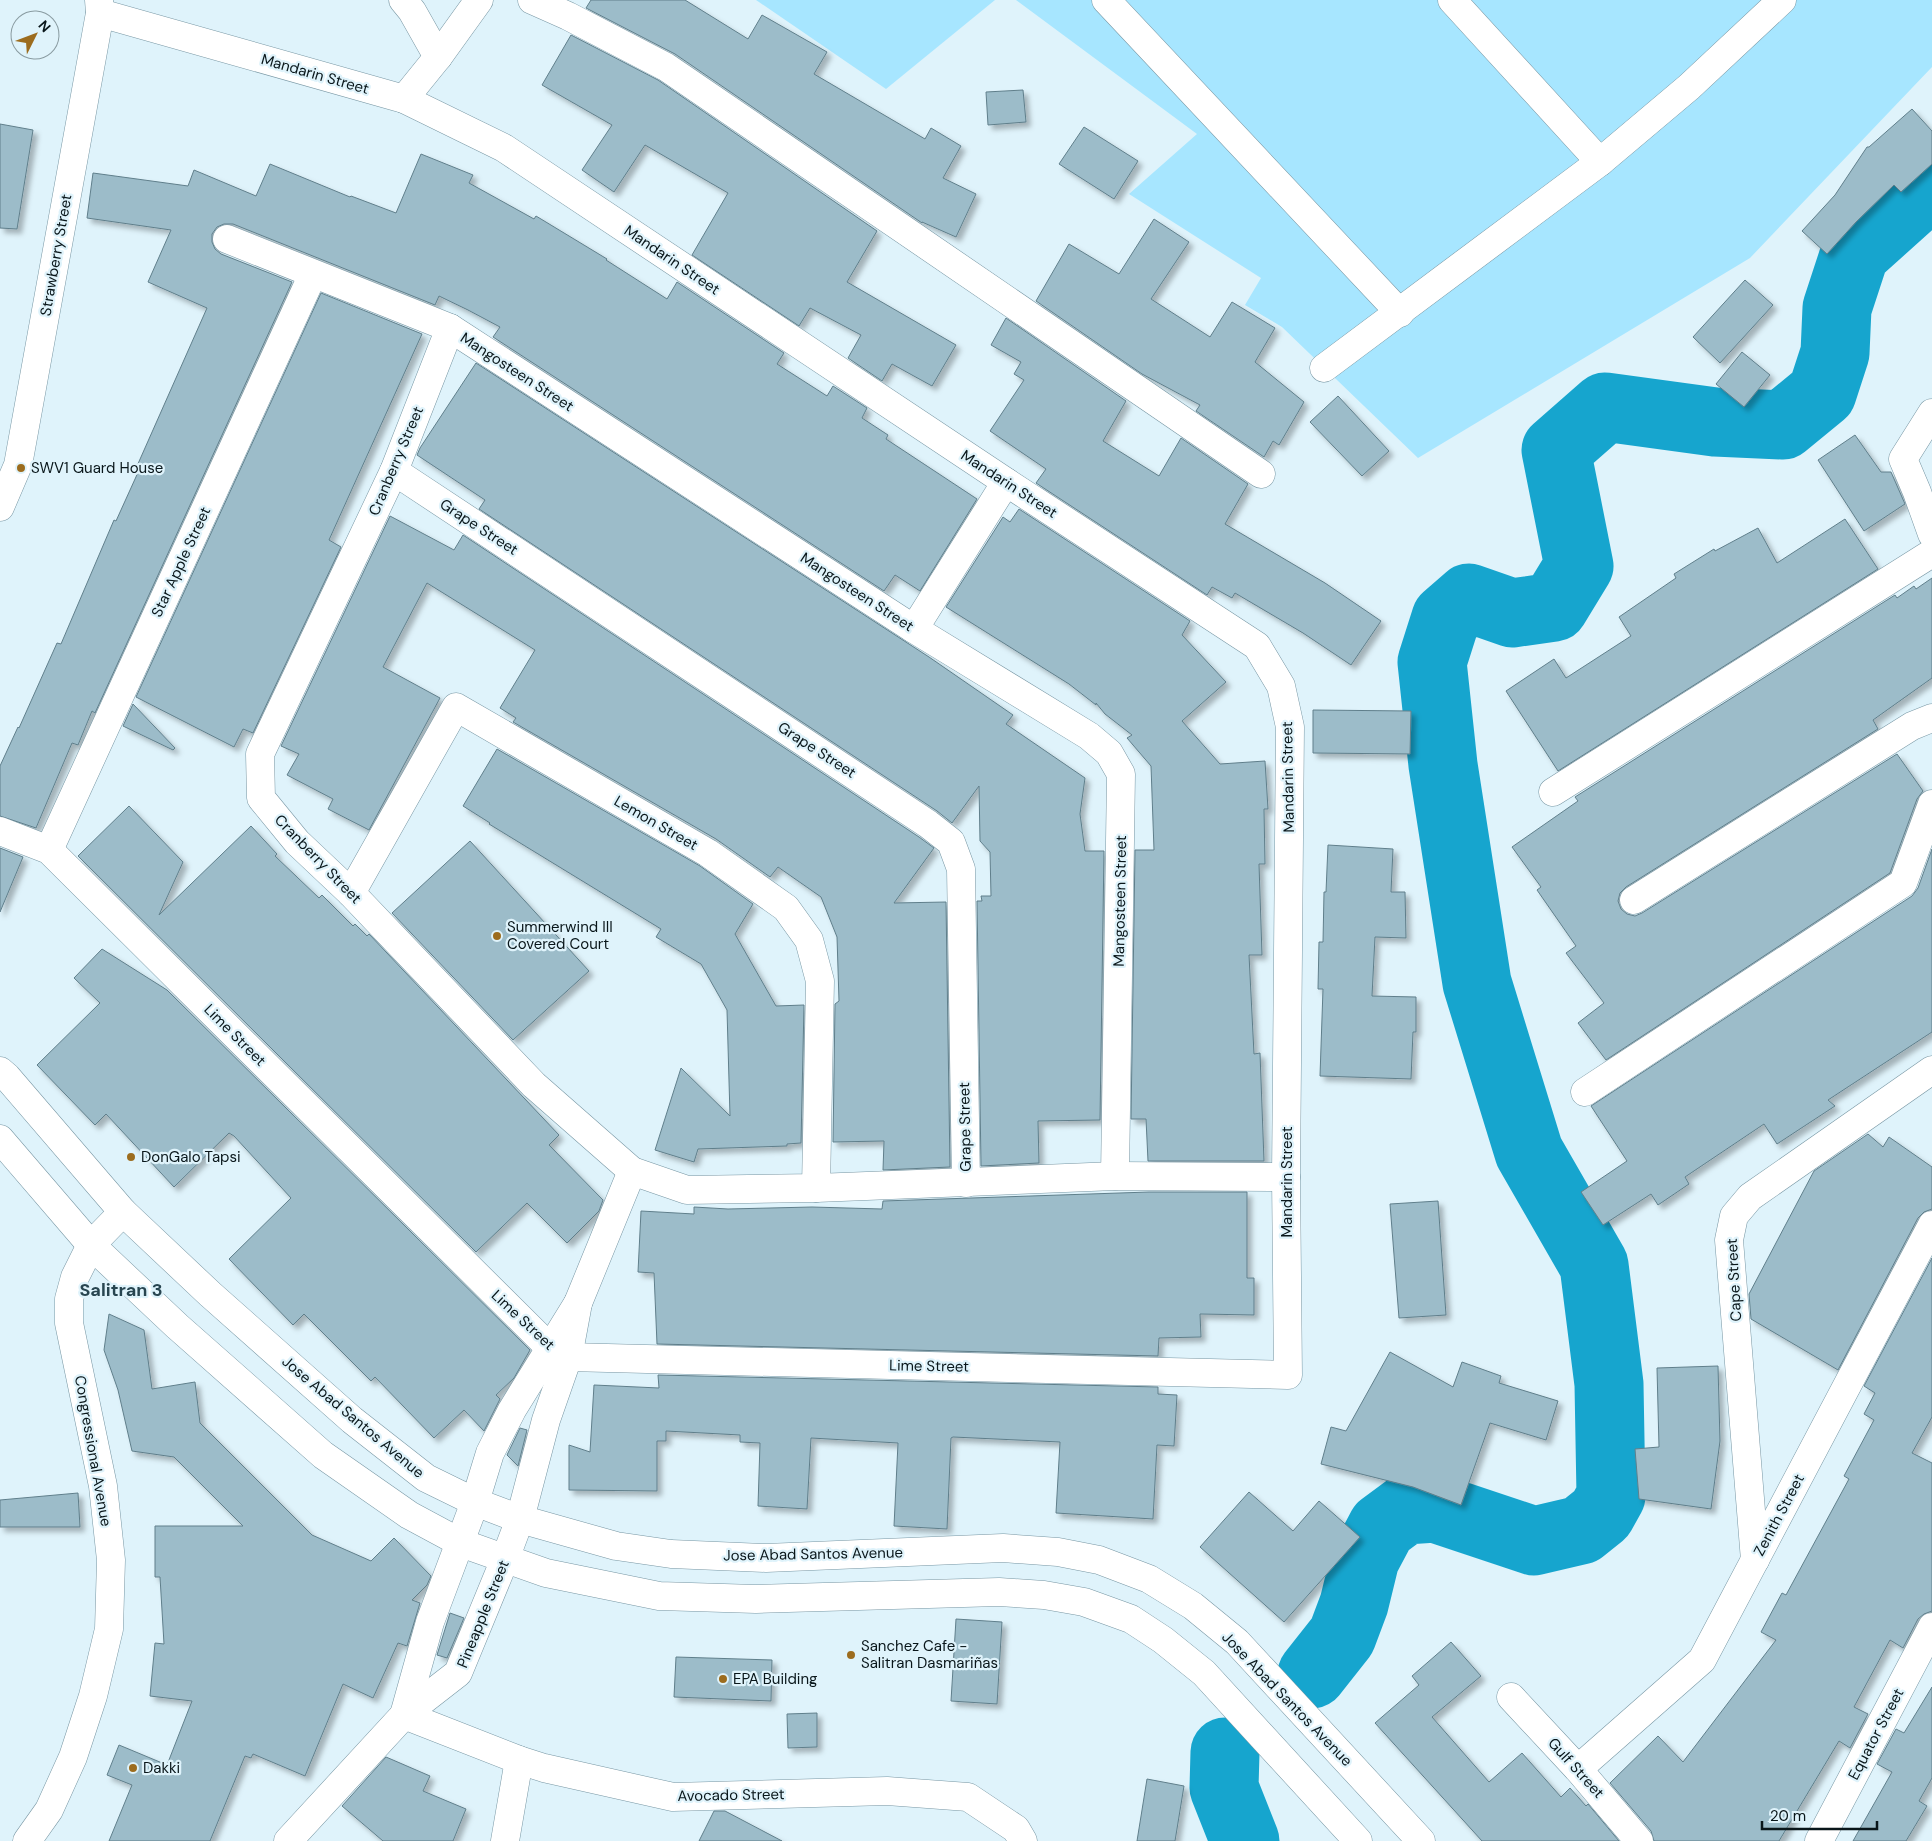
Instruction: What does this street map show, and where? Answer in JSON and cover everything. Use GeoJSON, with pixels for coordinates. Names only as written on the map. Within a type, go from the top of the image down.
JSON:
{"type":"FeatureCollection","features":[{"type":"Feature","properties":{"kind":"street"},"geometry":{"type":"LineString","coordinates":[[403,0],[412,11],[438,57]]}},
{"type":"Feature","properties":{"kind":"street"},"geometry":{"type":"LineString","coordinates":[[404,99],[438,57],[479,0]]}},
{"type":"Feature","properties":{"kind":"street"},"geometry":{"type":"LineString","coordinates":[[532,0],[568,16],[666,66],[1261,474]]}},
{"type":"Feature","properties":{"kind":"street"},"geometry":{"type":"LineString","coordinates":[[1106,0],[1400,313]]}},
{"type":"Feature","properties":{"kind":"street"},"geometry":{"type":"LineString","coordinates":[[1452,0],[1600,162]]}},
{"type":"Feature","properties":{"kind":"street"},"geometry":{"type":"LineString","coordinates":[[1324,368],[1600,162],[1689,87],[1782,0]]}},
{"type":"Feature","properties":{"kind":"street","name":"Mandarin Street"},"geometry":{"type":"LineString","coordinates":[[100,7],[404,99],[504,148],[1006,482],[1257,646],[1280,686],[1290,727],[1286,1177],[1288,1376]]}},
{"type":"Feature","properties":{"kind":"street","name":"Strawberry Street"},"geometry":{"type":"LineString","coordinates":[[0,507],[18,465],[100,7]]}},
{"type":"Feature","properties":{"kind":"street","name":"Mangosteen Street"},"geometry":{"type":"LineString","coordinates":[[227,239],[450,328],[914,629],[1089,736],[1109,753],[1122,774],[1115,1176]]}},
{"type":"Feature","properties":{"kind":"street","name":"Star Apple Street"},"geometry":{"type":"LineString","coordinates":[[49,850],[313,274]]}},
{"type":"Feature","properties":{"kind":"street","name":"Cranberry Street"},"geometry":{"type":"LineString","coordinates":[[450,328],[394,471],[260,754],[261,798],[297,842],[351,893],[534,1085],[632,1170]]}},
{"type":"Feature","properties":{"kind":"street"},"geometry":{"type":"LineString","coordinates":[[1932,413],[1903,459],[1932,534]]}},
{"type":"Feature","properties":{"kind":"street","name":"Grape Street"},"geometry":{"type":"LineString","coordinates":[[394,471],[928,824],[951,842],[961,869],[966,1183]]}},
{"type":"Feature","properties":{"kind":"street"},"geometry":{"type":"LineString","coordinates":[[914,629],[1006,482]]}},
{"type":"Feature","properties":{"kind":"street"},"geometry":{"type":"LineString","coordinates":[[1553,792],[1932,553]]}},
{"type":"Feature","properties":{"kind":"street","name":"Lemon Street"},"geometry":{"type":"LineString","coordinates":[[351,893],[456,707],[708,854],[786,908],[809,940],[820,981],[816,1188]]}},
{"type":"Feature","properties":{"kind":"street"},"geometry":{"type":"LineString","coordinates":[[1634,900],[1912,726],[1932,718]]}},
{"type":"Feature","properties":{"kind":"street"},"geometry":{"type":"LineString","coordinates":[[1585,1092],[1903,883],[1932,804]]}},
{"type":"Feature","properties":{"kind":"street","name":"Lime Street"},"geometry":{"type":"LineString","coordinates":[[0,831],[49,850],[559,1353],[1288,1376]]}},
{"type":"Feature","properties":{"kind":"street","name":"Cape Street"},"geometry":{"type":"LineString","coordinates":[[1755,1560],[1730,1240],[1734,1216],[1750,1197],[1932,1070]]}},
{"type":"Feature","properties":{"kind":"street","name":"Jose Abad Santos Avenue"},"geometry":{"type":"LineString","coordinates":[[0,1071],[123,1212],[210,1294],[352,1420],[426,1478],[475,1502],[520,1518],[616,1546],[671,1554],[766,1558],[1004,1548],[1058,1552],[1099,1560],[1149,1579],[1193,1606],[1237,1642],[1421,1841]]}},
{"type":"Feature","properties":{"kind":"street"},"geometry":{"type":"LineString","coordinates":[[0,1139],[91,1245],[177,1326],[323,1455],[409,1516],[461,1543],[546,1573],[659,1596],[756,1598],[999,1592],[1044,1595],[1084,1602],[1131,1619],[1163,1640],[1204,1673],[1358,1841]]}},
{"type":"Feature","properties":{"kind":"street"},"geometry":{"type":"LineString","coordinates":[[559,1353],[632,1170],[687,1190],[816,1188],[1115,1176],[1286,1177]]}},
{"type":"Feature","properties":{"kind":"street","name":"Congressional Avenue"},"geometry":{"type":"LineString","coordinates":[[27,1841],[49,1810],[73,1757],[93,1696],[109,1629],[112,1560],[103,1486],[69,1323],[69,1299],[75,1277],[91,1245],[123,1212]]}},
{"type":"Feature","properties":{"kind":"street","name":"Zenith Street"},"geometry":{"type":"LineString","coordinates":[[1578,1769],[1702,1660],[1930,1234]]}},
{"type":"Feature","properties":{"kind":"street","name":"Pineapple Street"},"geometry":{"type":"LineString","coordinates":[[404,1715],[430,1622],[461,1543],[490,1453],[512,1410],[559,1353]]}},
{"type":"Feature","properties":{"kind":"street","name":"Pineapple Street"},"geometry":{"type":"LineString","coordinates":[[288,1841],[404,1715],[458,1673],[520,1518],[546,1420],[559,1353]]}},
{"type":"Feature","properties":{"kind":"street","name":"Equator Street"},"geometry":{"type":"LineString","coordinates":[[1820,1841],[1932,1627]]}},
{"type":"Feature","properties":{"kind":"street","name":"Gulf Street"},"geometry":{"type":"LineString","coordinates":[[1511,1697],[1578,1769],[1639,1841]]}},
{"type":"Feature","properties":{"kind":"street","name":"Avocado Street"},"geometry":{"type":"LineString","coordinates":[[404,1715],[544,1768],[672,1797],[887,1792],[968,1797],[1016,1829],[1023,1841]]}},
{"type":"Feature","properties":{"kind":"street"},"geometry":{"type":"LineString","coordinates":[[505,1841],[519,1760]]}},
{"type":"Feature","properties":{"kind":"shaded area"},"geometry":{"type":"Polygon","coordinates":[[[756,0],[995,0],[886,89],[756,0]]]}},
{"type":"Feature","properties":{"kind":"shaded area"},"geometry":{"type":"Polygon","coordinates":[[[1016,0],[1932,0],[1932,67],[1750,258],[1418,458],[1282,327],[1245,305],[1261,278],[1129,194],[1197,134],[1016,0]]]}},
{"type":"Feature","properties":{"kind":"building"},"geometry":{"type":"Polygon","coordinates":[[[591,0],[685,0],[748,39],[762,15],[827,52],[814,74],[925,139],[931,128],[961,146],[943,178],[976,194],[956,237],[922,223],[675,54],[586,8],[591,0]]]}},
{"type":"Feature","properties":{"kind":"building"},"geometry":{"type":"Polygon","coordinates":[[[571,35],[658,80],[877,231],[847,282],[956,345],[932,386],[892,364],[882,381],[848,358],[861,335],[810,308],[799,326],[692,255],[728,193],[645,145],[614,192],[582,170],[612,125],[542,85],[571,35]]]}},
{"type":"Feature","properties":{"kind":"building"},"geometry":{"type":"Polygon","coordinates":[[[1023,90],[1026,122],[988,125],[986,92],[1023,90]]]}},
{"type":"Feature","properties":{"kind":"building"},"geometry":{"type":"Polygon","coordinates":[[[1912,109],[1932,131],[1932,164],[1901,192],[1894,185],[1827,254],[1802,231],[1835,195],[1867,147],[1912,109]]]}},
{"type":"Feature","properties":{"kind":"building"},"geometry":{"type":"Polygon","coordinates":[[[0,124],[33,130],[17,229],[0,228],[0,124]]]}},
{"type":"Feature","properties":{"kind":"building"},"geometry":{"type":"Polygon","coordinates":[[[1084,127],[1138,161],[1114,199],[1059,164],[1084,127]]]}},
{"type":"Feature","properties":{"kind":"building"},"geometry":{"type":"Polygon","coordinates":[[[421,154],[473,175],[469,183],[534,219],[536,216],[607,259],[667,299],[677,282],[784,353],[777,364],[827,396],[833,386],[867,408],[862,418],[888,435],[886,439],[977,499],[920,591],[895,575],[884,591],[493,337],[500,327],[468,310],[439,296],[435,305],[233,224],[224,224],[217,227],[212,234],[212,242],[215,249],[221,254],[292,282],[95,713],[92,711],[78,745],[72,743],[36,828],[0,816],[0,766],[57,643],[61,644],[114,520],[116,521],[140,468],[137,466],[207,308],[148,282],[171,230],[87,218],[93,173],[188,186],[194,170],[256,196],[270,164],[350,197],[396,213],[421,154]]]}},
{"type":"Feature","properties":{"kind":"building"},"geometry":{"type":"Polygon","coordinates":[[[1154,219],[1189,242],[1151,299],[1210,337],[1232,302],[1275,328],[1255,362],[1304,402],[1279,445],[1273,441],[1264,457],[1196,411],[1200,405],[1142,374],[1036,301],[1069,244],[1119,274],[1154,219]]]}},
{"type":"Feature","properties":{"kind":"building"},"geometry":{"type":"Polygon","coordinates":[[[1745,280],[1773,305],[1720,363],[1693,337],[1745,280]]]}},
{"type":"Feature","properties":{"kind":"building"},"geometry":{"type":"Polygon","coordinates":[[[321,293],[422,334],[329,540],[341,547],[253,733],[243,729],[234,747],[136,697],[321,293]]]}},
{"type":"Feature","properties":{"kind":"building"},"geometry":{"type":"Polygon","coordinates":[[[1006,318],[1126,401],[1103,441],[1159,476],[1181,438],[1248,484],[1225,524],[1325,583],[1381,621],[1351,665],[1303,633],[1235,593],[1232,598],[1212,587],[1207,595],[1036,483],[1046,469],[990,431],[1024,380],[1014,374],[1021,362],[991,345],[1006,318]]]}},
{"type":"Feature","properties":{"kind":"building"},"geometry":{"type":"Polygon","coordinates":[[[1742,352],[1770,375],[1744,407],[1716,384],[1742,352]]]}},
{"type":"Feature","properties":{"kind":"building"},"geometry":{"type":"Polygon","coordinates":[[[476,363],[929,657],[1013,715],[1006,724],[1085,778],[1080,814],[1085,851],[1104,851],[1100,1120],[1038,1121],[1039,1163],[981,1166],[977,901],[982,901],[981,896],[991,896],[990,852],[980,841],[979,786],[952,823],[937,811],[479,509],[485,500],[417,455],[476,363]]]}},
{"type":"Feature","properties":{"kind":"building"},"geometry":{"type":"Polygon","coordinates":[[[1338,396],[1389,451],[1362,476],[1310,422],[1338,396]]]}},
{"type":"Feature","properties":{"kind":"building"},"geometry":{"type":"Polygon","coordinates":[[[1855,435],[1881,472],[1891,472],[1905,504],[1864,531],[1818,460],[1855,435]]]}},
{"type":"Feature","properties":{"kind":"building"},"geometry":{"type":"Polygon","coordinates":[[[1019,509],[1190,621],[1182,635],[1226,682],[1182,721],[1220,764],[1265,761],[1268,809],[1264,809],[1265,864],[1259,864],[1262,955],[1249,955],[1254,1054],[1260,1053],[1264,1161],[1148,1161],[1146,1119],[1131,1119],[1135,850],[1154,850],[1151,766],[1127,738],[1132,735],[1105,714],[1096,703],[1096,705],[1069,684],[946,607],[1003,517],[1010,522],[1019,509]]]}},
{"type":"Feature","properties":{"kind":"building"},"geometry":{"type":"Polygon","coordinates":[[[390,516],[454,550],[463,535],[934,848],[894,903],[946,902],[950,1167],[883,1170],[884,1141],[833,1142],[835,1004],[839,1001],[837,937],[821,897],[778,867],[770,877],[716,839],[513,722],[516,718],[500,708],[535,650],[427,583],[383,667],[440,698],[369,830],[328,809],[333,799],[287,775],[299,754],[281,746],[390,516]]]}},
{"type":"Feature","properties":{"kind":"building"},"geometry":{"type":"Polygon","coordinates":[[[1845,519],[1878,569],[1558,771],[1506,691],[1554,659],[1566,678],[1631,636],[1619,617],[1676,578],[1674,574],[1714,549],[1715,551],[1758,528],[1777,563],[1845,519]]]}},
{"type":"Feature","properties":{"kind":"building"},"geometry":{"type":"Polygon","coordinates":[[[1932,578],[1932,678],[1873,720],[1878,729],[1626,887],[1620,893],[1618,901],[1621,909],[1627,914],[1635,916],[1642,913],[1897,754],[1923,791],[1917,799],[1890,873],[1606,1060],[1578,1023],[1604,1003],[1566,953],[1576,946],[1537,890],[1541,887],[1512,847],[1578,801],[1575,797],[1895,595],[1897,598],[1914,586],[1916,589],[1932,578]]]}},
{"type":"Feature","properties":{"kind":"building"},"geometry":{"type":"Polygon","coordinates":[[[133,704],[175,748],[173,750],[123,726],[133,704]]]}},
{"type":"Feature","properties":{"kind":"building"},"geometry":{"type":"Polygon","coordinates":[[[1313,710],[1411,711],[1410,754],[1313,753],[1313,710]]]}},
{"type":"Feature","properties":{"kind":"building"},"geometry":{"type":"Polygon","coordinates":[[[497,749],[700,866],[753,904],[735,934],[776,1006],[804,1005],[801,1143],[787,1144],[787,1146],[698,1149],[694,1162],[655,1150],[681,1068],[730,1116],[727,1010],[701,964],[656,937],[661,929],[489,824],[463,806],[497,749]]]}},
{"type":"Feature","properties":{"kind":"building"},"geometry":{"type":"Polygon","coordinates":[[[129,806],[183,862],[159,915],[251,826],[277,854],[275,856],[319,898],[322,895],[353,926],[355,924],[367,936],[369,934],[559,1135],[549,1145],[603,1200],[599,1211],[567,1243],[527,1203],[476,1252],[78,856],[129,806]]]}},
{"type":"Feature","properties":{"kind":"building","name":"Summerwind III Covered Court"},"geometry":{"type":"Polygon","coordinates":[[[470,841],[589,971],[513,1040],[392,913],[470,841]]]}},
{"type":"Feature","properties":{"kind":"building"},"geometry":{"type":"Polygon","coordinates":[[[1328,845],[1393,849],[1391,892],[1405,892],[1406,938],[1375,937],[1372,996],[1416,997],[1416,1032],[1413,1032],[1411,1079],[1320,1076],[1323,989],[1318,989],[1319,942],[1323,942],[1324,892],[1326,892],[1328,845]]]}},
{"type":"Feature","properties":{"kind":"building"},"geometry":{"type":"Polygon","coordinates":[[[0,848],[23,857],[0,912],[0,848]]]}},
{"type":"Feature","properties":{"kind":"building"},"geometry":{"type":"Polygon","coordinates":[[[1932,849],[1932,1032],[1828,1100],[1835,1106],[1777,1144],[1764,1124],[1685,1177],[1689,1184],[1658,1205],[1651,1194],[1603,1225],[1581,1192],[1627,1161],[1591,1106],[1912,896],[1918,888],[1932,849]]]}},
{"type":"Feature","properties":{"kind":"building"},"geometry":{"type":"Polygon","coordinates":[[[102,949],[167,990],[530,1350],[514,1378],[496,1395],[500,1399],[484,1431],[464,1410],[434,1438],[375,1377],[371,1381],[304,1314],[293,1325],[229,1259],[291,1198],[234,1136],[229,1133],[174,1187],[106,1114],[95,1125],[37,1065],[100,1003],[74,978],[102,949]]]}},
{"type":"Feature","properties":{"kind":"building"},"geometry":{"type":"Polygon","coordinates":[[[1868,1134],[1883,1147],[1889,1137],[1932,1167],[1932,1209],[1924,1212],[1918,1218],[1838,1370],[1751,1319],[1749,1294],[1814,1171],[1868,1134]]]}},
{"type":"Feature","properties":{"kind":"building"},"geometry":{"type":"Polygon","coordinates":[[[1149,1192],[1247,1192],[1247,1278],[1254,1278],[1254,1315],[1200,1314],[1201,1337],[1159,1338],[1158,1356],[657,1344],[654,1273],[638,1272],[641,1211],[694,1214],[694,1207],[728,1209],[812,1207],[882,1209],[883,1201],[1149,1192]]]}},
{"type":"Feature","properties":{"kind":"building"},"geometry":{"type":"Polygon","coordinates":[[[1438,1201],[1446,1315],[1399,1318],[1390,1204],[1438,1201]]]}},
{"type":"Feature","properties":{"kind":"building"},"geometry":{"type":"Polygon","coordinates":[[[1932,1258],[1932,1417],[1912,1453],[1932,1463],[1932,1611],[1918,1619],[1903,1648],[1890,1640],[1854,1707],[1868,1714],[1850,1748],[1839,1741],[1779,1841],[1654,1841],[1651,1831],[1610,1783],[1658,1736],[1683,1762],[1776,1640],[1761,1632],[1782,1593],[1786,1595],[1849,1479],[1844,1476],[1874,1420],[1864,1414],[1875,1393],[1864,1386],[1932,1258]]]}},
{"type":"Feature","properties":{"kind":"building"},"geometry":{"type":"Polygon","coordinates":[[[109,1314],[144,1330],[152,1389],[195,1382],[200,1423],[312,1535],[371,1561],[394,1538],[431,1576],[427,1585],[412,1600],[420,1603],[407,1646],[398,1643],[373,1698],[343,1684],[305,1776],[253,1754],[251,1758],[245,1756],[210,1841],[109,1841],[132,1785],[107,1775],[119,1745],[167,1765],[192,1701],[150,1696],[155,1643],[164,1644],[160,1577],[155,1577],[155,1526],[243,1526],[174,1457],[132,1451],[118,1390],[104,1350],[109,1314]]]}},
{"type":"Feature","properties":{"kind":"building"},"geometry":{"type":"Polygon","coordinates":[[[1390,1352],[1453,1387],[1462,1362],[1501,1376],[1499,1383],[1558,1401],[1546,1440],[1490,1423],[1461,1505],[1413,1487],[1321,1464],[1331,1427],[1346,1431],[1390,1352]]]}},
{"type":"Feature","properties":{"kind":"building"},"geometry":{"type":"Polygon","coordinates":[[[1718,1366],[1720,1441],[1711,1509],[1639,1499],[1635,1449],[1659,1447],[1657,1368],[1718,1366]]]}},
{"type":"Feature","properties":{"kind":"building"},"geometry":{"type":"Polygon","coordinates":[[[658,1375],[1158,1387],[1158,1394],[1177,1395],[1174,1446],[1157,1445],[1153,1519],[1056,1513],[1060,1442],[951,1438],[947,1529],[894,1526],[898,1443],[811,1438],[807,1509],[758,1506],[760,1443],[740,1442],[740,1435],[666,1431],[666,1441],[657,1441],[657,1491],[569,1490],[569,1445],[590,1452],[594,1385],[659,1388],[658,1375]]]}},
{"type":"Feature","properties":{"kind":"building"},"geometry":{"type":"Polygon","coordinates":[[[520,1428],[527,1430],[518,1466],[507,1455],[520,1428]]]}},
{"type":"Feature","properties":{"kind":"building"},"geometry":{"type":"Polygon","coordinates":[[[1249,1492],[1293,1531],[1319,1501],[1360,1537],[1284,1622],[1200,1547],[1249,1492]]]}},
{"type":"Feature","properties":{"kind":"building"},"geometry":{"type":"Polygon","coordinates":[[[78,1493],[80,1527],[0,1527],[0,1500],[78,1493]]]}},
{"type":"Feature","properties":{"kind":"building"},"geometry":{"type":"Polygon","coordinates":[[[450,1613],[464,1618],[447,1658],[437,1655],[450,1613]]]}},
{"type":"Feature","properties":{"kind":"building"},"geometry":{"type":"Polygon","coordinates":[[[956,1619],[1002,1622],[997,1704],[951,1701],[956,1619]]]}},
{"type":"Feature","properties":{"kind":"building"},"geometry":{"type":"Polygon","coordinates":[[[1451,1642],[1481,1676],[1432,1717],[1489,1782],[1522,1753],[1561,1797],[1570,1788],[1586,1806],[1588,1804],[1619,1841],[1482,1841],[1375,1723],[1419,1685],[1412,1676],[1451,1642]]]}},
{"type":"Feature","properties":{"kind":"building","name":"EPA Building"},"geometry":{"type":"Polygon","coordinates":[[[676,1657],[772,1660],[771,1701],[674,1697],[676,1657]]]}},
{"type":"Feature","properties":{"kind":"building"},"geometry":{"type":"Polygon","coordinates":[[[1932,1687],[1932,1778],[1919,1801],[1927,1806],[1906,1841],[1853,1841],[1892,1772],[1877,1764],[1896,1729],[1904,1733],[1932,1687]]]}},
{"type":"Feature","properties":{"kind":"building"},"geometry":{"type":"Polygon","coordinates":[[[817,1713],[817,1747],[788,1748],[787,1714],[817,1713]]]}},
{"type":"Feature","properties":{"kind":"building"},"geometry":{"type":"Polygon","coordinates":[[[386,1757],[430,1776],[423,1791],[466,1809],[453,1841],[383,1841],[342,1806],[386,1757]]]}},
{"type":"Feature","properties":{"kind":"building"},"geometry":{"type":"Polygon","coordinates":[[[1147,1779],[1184,1786],[1175,1841],[1137,1841],[1147,1779]]]}},
{"type":"Feature","properties":{"kind":"building"},"geometry":{"type":"Polygon","coordinates":[[[714,1811],[725,1811],[782,1841],[699,1841],[714,1811]]]}},
{"type":"Feature","properties":{"kind":"waterway"},"geometry":{"type":"LineString","coordinates":[[1312,1674],[1342,1636],[1354,1604],[1365,1559],[1382,1527],[1405,1510],[1435,1508],[1534,1541],[1581,1530],[1601,1514],[1611,1496],[1609,1384],[1594,1265],[1529,1152],[1477,983],[1443,765],[1432,662],[1446,618],[1469,598],[1512,613],[1554,607],[1579,566],[1556,450],[1605,407],[1715,422],[1783,425],[1822,393],[1835,353],[1837,308],[1855,253],[1932,184]]}},
{"type":"Feature","properties":{"kind":"waterway"},"geometry":{"type":"LineString","coordinates":[[1225,1752],[1224,1788],[1245,1841]]}},
{"type":"Feature","properties":{"kind":"place","name":"SWV1 Guard House"},"geometry":{"type":"Point","coordinates":[21,468]}},
{"type":"Feature","properties":{"kind":"place","name":"Summerwind III Covered Court"},"geometry":{"type":"Point","coordinates":[497,936]}},
{"type":"Feature","properties":{"kind":"place","name":"DonGalo Tapsi"},"geometry":{"type":"Point","coordinates":[131,1157]}},
{"type":"Feature","properties":{"kind":"place","name":"Sanchez Cafe - Salitran Dasmariñas"},"geometry":{"type":"Point","coordinates":[851,1655]}},
{"type":"Feature","properties":{"kind":"place","name":"EPA Building"},"geometry":{"type":"Point","coordinates":[723,1679]}},
{"type":"Feature","properties":{"kind":"place","name":"Dakki"},"geometry":{"type":"Point","coordinates":[133,1768]}},
{"type":"Feature","properties":{"kind":"district","name":"Salitran 3"},"geometry":{"type":"Point","coordinates":[121,1290]}}]}
